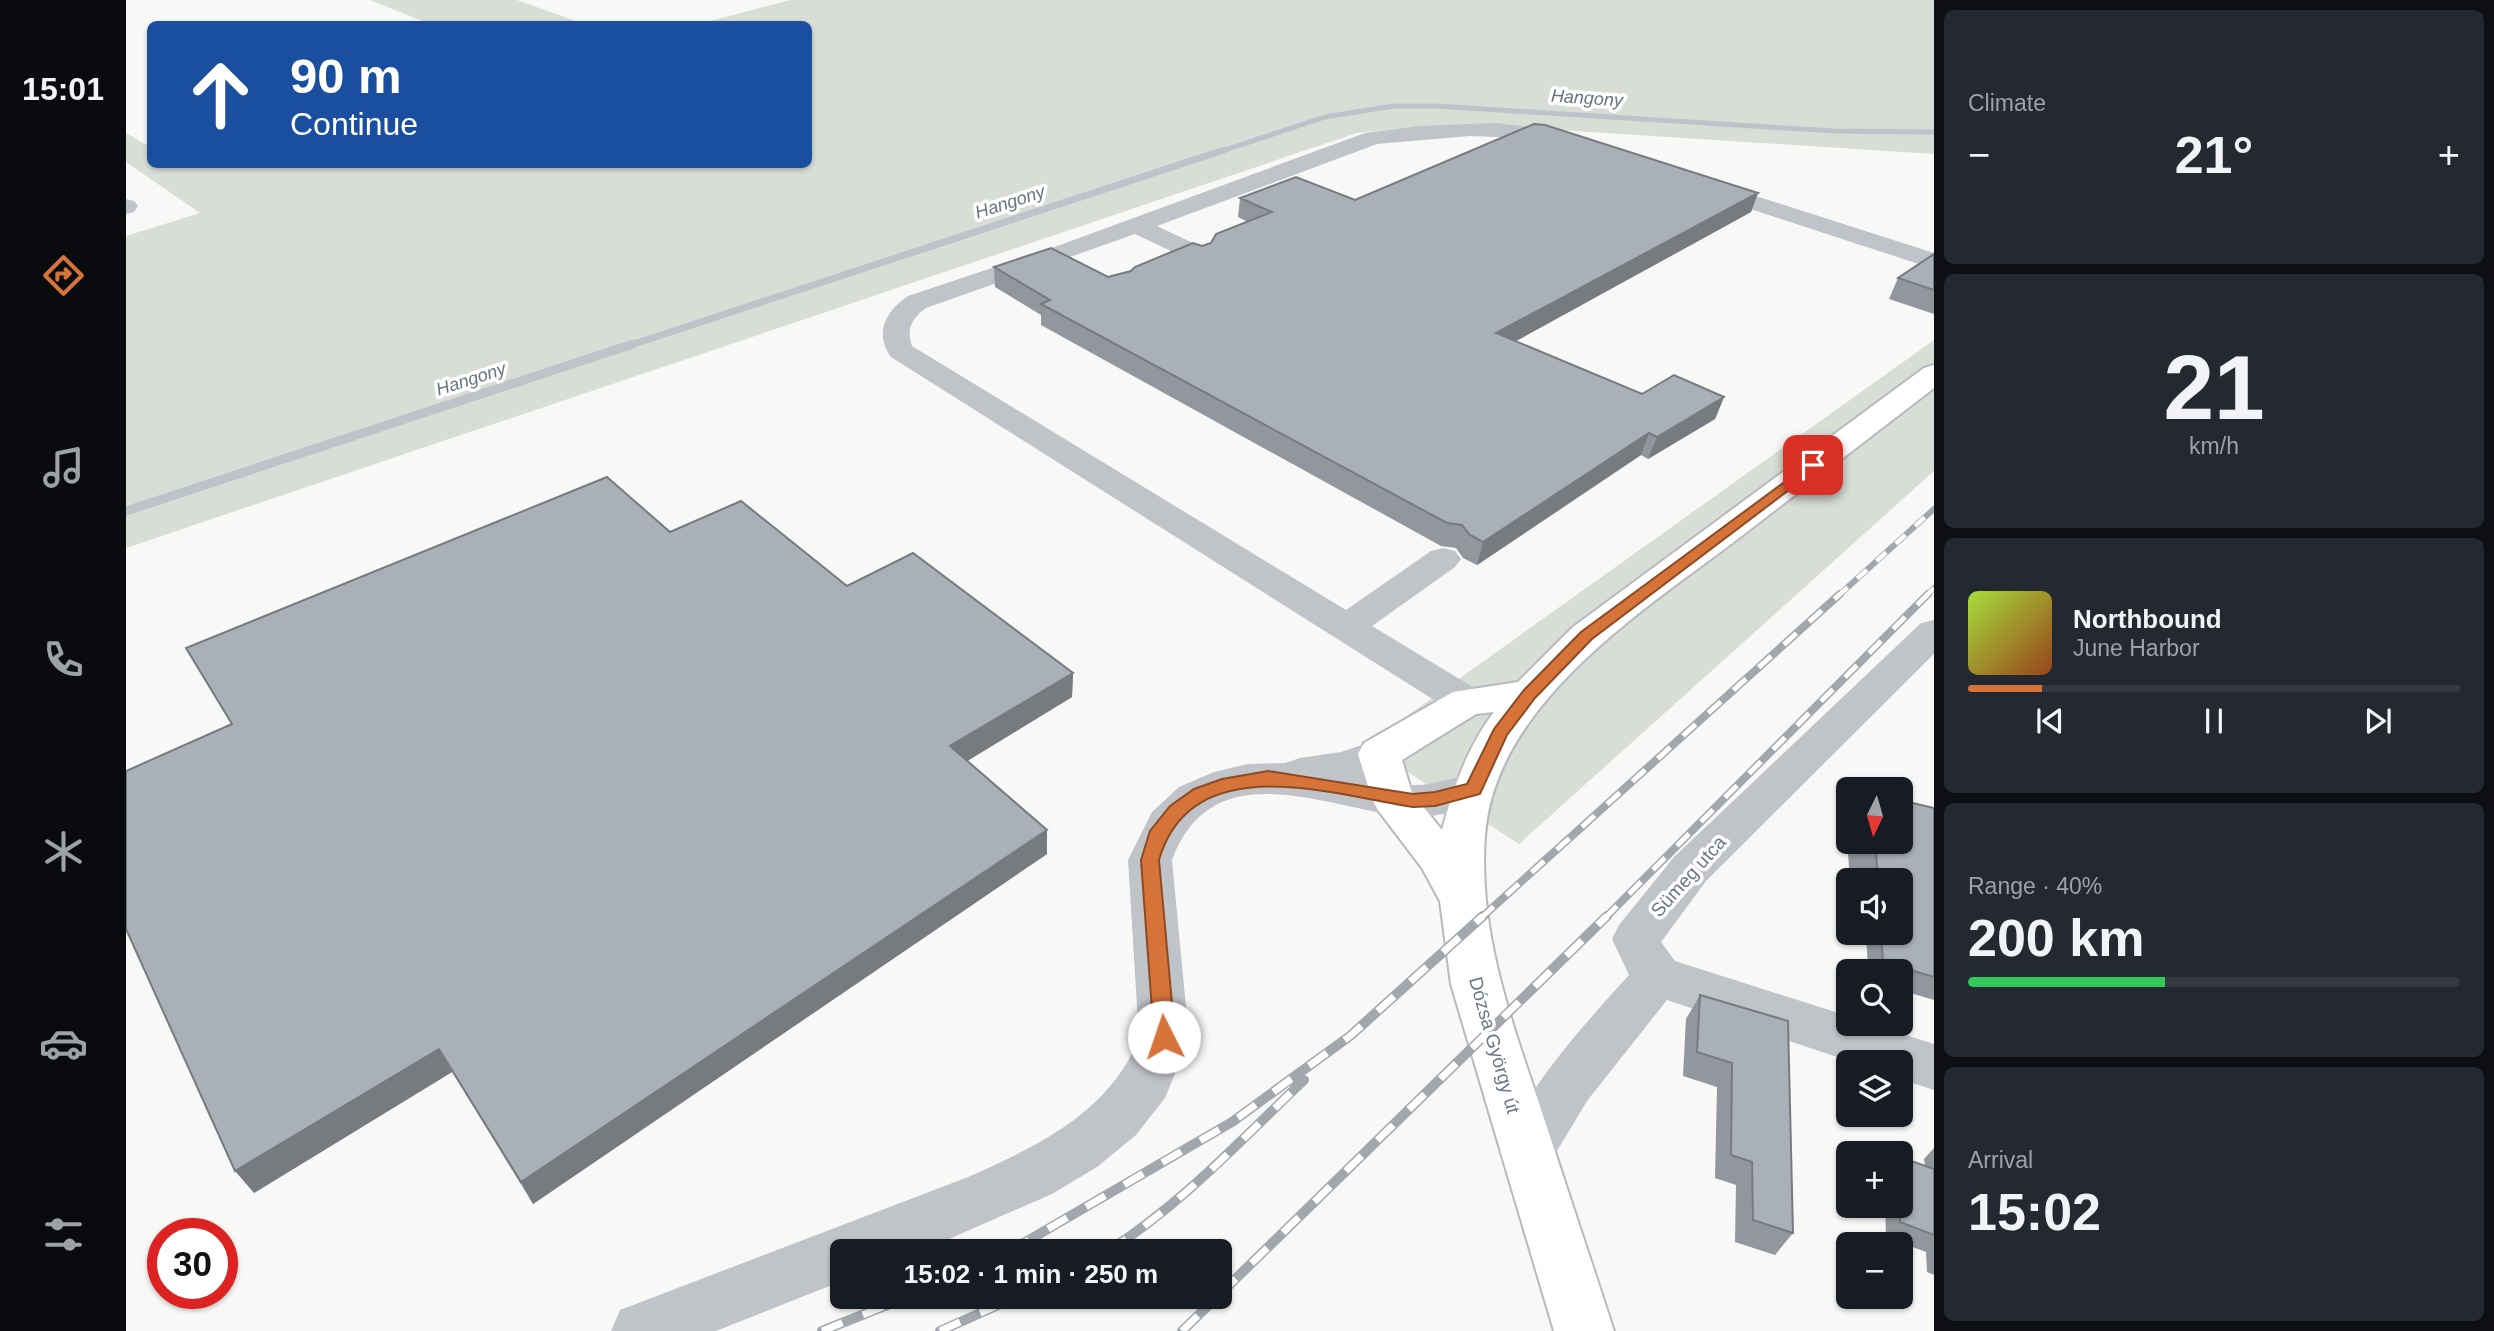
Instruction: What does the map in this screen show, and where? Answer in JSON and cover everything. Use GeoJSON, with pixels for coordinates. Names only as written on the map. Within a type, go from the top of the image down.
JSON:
{"type":"FeatureCollection","features":[{"type":"Feature","properties":{"kind":"main road","name":"Dózsa György út"},"geometry":{"type":"LineString","coordinates":[[1584,1331],[1475,984],[1463,900],[1463,834],[1474,789],[1500,733],[1530,694],[1586,636],[1934,374]]}},
{"type":"Feature","properties":{"kind":"main road"},"geometry":{"type":"LineString","coordinates":[[1463,900],[1438,856],[1393,799],[1379,754],[1467,702],[1530,694]]}},
{"type":"Feature","properties":{"kind":"street"},"geometry":{"type":"LineString","coordinates":[[1467,702],[898,346],[895,336],[897,322],[905,310],[917,302],[1058,254],[1373,138],[1454,131],[1543,134],[1595,151]]}},
{"type":"Feature","properties":{"kind":"street"},"geometry":{"type":"LineString","coordinates":[[1674,176],[1934,261]]}},
{"type":"Feature","properties":{"kind":"street"},"geometry":{"type":"LineString","coordinates":[[1135,225],[1199,255]]}},
{"type":"Feature","properties":{"kind":"street"},"geometry":{"type":"LineString","coordinates":[[1058,254],[1095,271]]}},
{"type":"Feature","properties":{"kind":"street"},"geometry":{"type":"LineString","coordinates":[[1346,627],[1443,559]]}},
{"type":"Feature","properties":{"kind":"street","name":"Sümeg utca"},"geometry":{"type":"LineString","coordinates":[[1658,976],[1645,959],[1636,939],[1643,927],[1690,869],[1934,632]]}},
{"type":"Feature","properties":{"kind":"street"},"geometry":{"type":"LineString","coordinates":[[876,1239],[1028,1179],[1092,1140],[1124,1111],[1150,1079],[1164,1037],[1150,860],[1157,836],[1177,811],[1200,794],[1229,783],[1345,766],[1379,754]]}},
{"type":"Feature","properties":{"kind":"street"},"geometry":{"type":"LineString","coordinates":[[1268,778],[1314,783],[1393,799],[1435,799],[1474,789]]}},
{"type":"Feature","properties":{"kind":"street"},"geometry":{"type":"LineString","coordinates":[[1526,1153],[1536,1132],[1608,1034],[1658,976],[1934,1067]]}},
{"type":"Feature","properties":{"kind":"street"},"geometry":{"type":"LineString","coordinates":[[641,1331],[830,1257]]}},
{"type":"Feature","properties":{"kind":"shaded area"},"geometry":{"type":"Polygon","coordinates":[[[370,0],[517,0],[576,21],[422,21],[370,0]]]}},
{"type":"Feature","properties":{"kind":"shaded area"},"geometry":{"type":"Polygon","coordinates":[[[790,0],[1934,0],[1934,154],[1559,130],[1428,126],[1357,133],[126,548],[126,236],[200,213],[126,162],[126,133],[147,145],[147,168],[812,168],[812,21],[710,21],[790,0]]]}},
{"type":"Feature","properties":{"kind":"shaded area"},"geometry":{"type":"Polygon","coordinates":[[[1934,340],[1934,471],[1519,844],[1366,745],[1934,340]]]}},
{"type":"Feature","properties":{"kind":"building"},"geometry":{"type":"Polygon","coordinates":[[[1534,124],[1545,125],[1758,193],[1496,333],[1642,394],[1674,375],[1724,397],[1657,437],[1649,433],[1483,542],[1470,535],[1462,525],[1447,523],[1041,304],[1050,300],[994,267],[1051,248],[1108,277],[1131,271],[1193,243],[1202,246],[1211,243],[1216,234],[1272,212],[1240,198],[1296,177],[1355,200],[1534,124]]]}},
{"type":"Feature","properties":{"kind":"building"},"geometry":{"type":"Polygon","coordinates":[[[1934,254],[1934,290],[1898,278],[1934,254]]]}},
{"type":"Feature","properties":{"kind":"building"},"geometry":{"type":"Polygon","coordinates":[[[607,477],[670,532],[741,501],[847,586],[913,553],[1073,673],[950,746],[1047,830],[521,1182],[439,1049],[235,1171],[126,929],[126,771],[232,724],[186,648],[607,477]]]}},
{"type":"Feature","properties":{"kind":"building"},"geometry":{"type":"Polygon","coordinates":[[[1913,803],[1934,808],[1934,977],[1913,971],[1913,959],[1883,959],[1882,945],[1913,945],[1913,868],[1877,868],[1876,854],[1913,854],[1913,803]]]}},
{"type":"Feature","properties":{"kind":"building"},"geometry":{"type":"Polygon","coordinates":[[[1700,995],[1788,1021],[1793,1233],[1753,1220],[1752,1162],[1731,1155],[1732,1063],[1697,1052],[1700,995]]]}},
{"type":"Feature","properties":{"kind":"building"},"geometry":{"type":"Polygon","coordinates":[[[1913,1162],[1934,1169],[1934,1235],[1900,1222],[1900,1218],[1913,1218],[1913,1162]]]}},
{"type":"Feature","properties":{"kind":"waterway","name":"Hangony"},"geometry":{"type":"LineString","coordinates":[[1219,152],[1325,117],[1393,106],[1435,106],[1833,131],[1934,132]]}},
{"type":"Feature","properties":{"kind":"waterway","name":"Hangony"},"geometry":{"type":"LineString","coordinates":[[628,346],[1224,150]]}},
{"type":"Feature","properties":{"kind":"waterway","name":"Hangony"},"geometry":{"type":"LineString","coordinates":[[126,511],[633,344]]}},
{"type":"Feature","properties":{"kind":"railway"},"geometry":{"type":"LineString","coordinates":[[1838,596],[1934,509]]}},
{"type":"Feature","properties":{"kind":"railway"},"geometry":{"type":"LineString","coordinates":[[1928,594],[1934,588]]}},
{"type":"Feature","properties":{"kind":"railway"},"geometry":{"type":"LineString","coordinates":[[1481,918],[1840,594]]}},
{"type":"Feature","properties":{"kind":"railway"},"geometry":{"type":"LineString","coordinates":[[1607,916],[1928,594]]}},
{"type":"Feature","properties":{"kind":"railway"},"geometry":{"type":"LineString","coordinates":[[1031,1239],[1232,1122],[1350,1036],[1483,916]]}},
{"type":"Feature","properties":{"kind":"railway"},"geometry":{"type":"LineString","coordinates":[[1232,1282],[1607,916]]}},
{"type":"Feature","properties":{"kind":"railway"},"geometry":{"type":"LineString","coordinates":[[1126,1239],[1186,1192],[1304,1080]]}},
{"type":"Feature","properties":{"kind":"railway"},"geometry":{"type":"LineString","coordinates":[[822,1331],[877,1309]]}},
{"type":"Feature","properties":{"kind":"railway"},"geometry":{"type":"LineString","coordinates":[[940,1331],[989,1309]]}},
{"type":"Feature","properties":{"kind":"railway"},"geometry":{"type":"LineString","coordinates":[[1182,1331],[1205,1309]]}},
{"type":"Feature","properties":{"kind":"route"},"geometry":{"type":"LineString","coordinates":[[1164,1037],[1150,860],[1157,836],[1177,811],[1200,794],[1229,783],[1268,778],[1314,783],[1393,799],[1435,799],[1474,789],[1500,733],[1530,694],[1586,636],[1813,465]]}}]}
